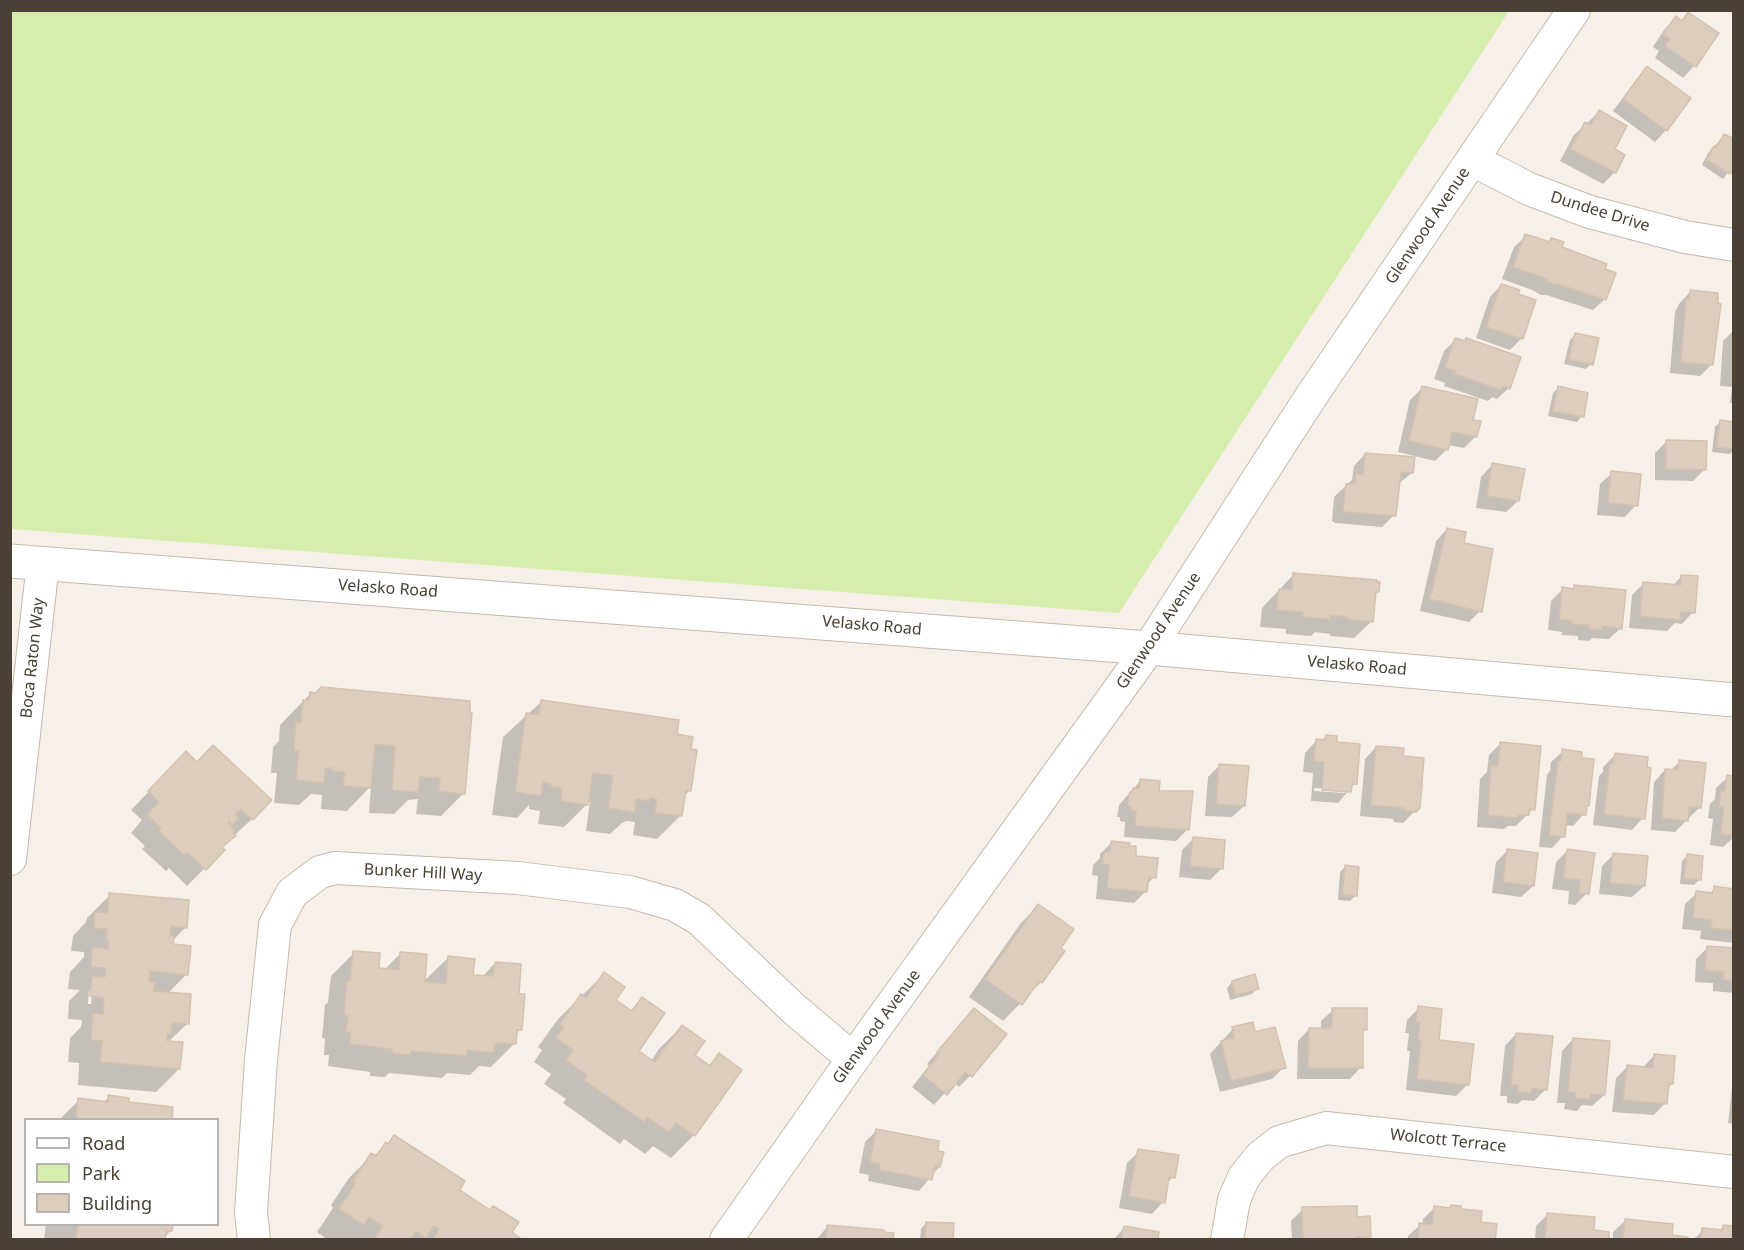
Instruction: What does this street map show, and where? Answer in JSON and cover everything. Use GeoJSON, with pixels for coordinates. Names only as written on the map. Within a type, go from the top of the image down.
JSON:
{"type":"FeatureCollection","features":[{"type":"Feature","properties":{"kind":"street","name":"Glenwood Avenue"},"geometry":{"type":"LineString","coordinates":[[726,1239],[1149,648],[1312,395],[1574,10]]}},
{"type":"Feature","properties":{"kind":"street","name":"Dundee Drive"},"geometry":{"type":"LineString","coordinates":[[1473,160],[1529,189],[1590,212],[1685,237],[1734,245]]}},
{"type":"Feature","properties":{"kind":"street","name":"Velasko Road"},"geometry":{"type":"LineString","coordinates":[[10,561],[1149,648],[1734,700]]}},
{"type":"Feature","properties":{"kind":"street","name":"Boca Raton Way"},"geometry":{"type":"LineString","coordinates":[[10,859],[44,563]]}},
{"type":"Feature","properties":{"kind":"street","name":"Bunker Hill Way"},"geometry":{"type":"LineString","coordinates":[[254,1239],[251,1212],[261,1060],[275,926],[292,893],[320,872],[335,868],[518,878],[630,892],[675,905],[699,920],[794,1009],[853,1059]]}},
{"type":"Feature","properties":{"kind":"street","name":"Wolcott Terrace"},"geometry":{"type":"LineString","coordinates":[[1227,1239],[1234,1200],[1244,1177],[1260,1157],[1279,1142],[1326,1128],[1734,1172]]}},
{"type":"Feature","properties":{"kind":"green space"},"geometry":{"type":"Polygon","coordinates":[[[10,11],[1509,11],[1119,613],[11,529],[10,11]]]}},
{"type":"Feature","properties":{"kind":"building"},"geometry":{"type":"Polygon","coordinates":[[[1688,12],[1719,33],[1696,67],[1665,46],[1670,39],[1663,34],[1676,16],[1682,21],[1688,12]]]}},
{"type":"Feature","properties":{"kind":"building"},"geometry":{"type":"Polygon","coordinates":[[[1647,66],[1691,98],[1667,131],[1623,99],[1647,66]]]}},
{"type":"Feature","properties":{"kind":"building"},"geometry":{"type":"Polygon","coordinates":[[[1599,110],[1627,126],[1615,149],[1625,155],[1616,173],[1570,149],[1585,122],[1591,125],[1599,110]]]}},
{"type":"Feature","properties":{"kind":"building"},"geometry":{"type":"Polygon","coordinates":[[[1724,134],[1734,139],[1734,168],[1730,174],[1706,159],[1724,134]]]}},
{"type":"Feature","properties":{"kind":"building"},"geometry":{"type":"Polygon","coordinates":[[[1525,234],[1550,242],[1551,238],[1564,242],[1562,247],[1607,264],[1605,269],[1616,273],[1606,300],[1553,284],[1544,278],[1513,267],[1525,234]]]}},
{"type":"Feature","properties":{"kind":"building"},"geometry":{"type":"Polygon","coordinates":[[[1501,284],[1520,290],[1518,294],[1536,300],[1523,339],[1486,327],[1501,284]]]}},
{"type":"Feature","properties":{"kind":"building"},"geometry":{"type":"Polygon","coordinates":[[[1690,290],[1718,293],[1718,303],[1721,304],[1713,365],[1681,362],[1686,299],[1689,300],[1690,290]]]}},
{"type":"Feature","properties":{"kind":"building"},"geometry":{"type":"Polygon","coordinates":[[[1575,333],[1599,338],[1593,365],[1569,359],[1575,333]]]}},
{"type":"Feature","properties":{"kind":"building"},"geometry":{"type":"Polygon","coordinates":[[[1455,338],[1465,341],[1466,338],[1521,357],[1510,389],[1503,386],[1501,390],[1454,374],[1456,371],[1445,368],[1455,338]]]}},
{"type":"Feature","properties":{"kind":"building"},"geometry":{"type":"Polygon","coordinates":[[[1422,386],[1478,399],[1473,420],[1481,421],[1477,437],[1452,432],[1448,450],[1409,441],[1422,386]]]}},
{"type":"Feature","properties":{"kind":"building"},"geometry":{"type":"Polygon","coordinates":[[[1558,386],[1588,393],[1584,417],[1553,411],[1558,386]]]}},
{"type":"Feature","properties":{"kind":"building"},"geometry":{"type":"Polygon","coordinates":[[[1720,420],[1734,422],[1734,449],[1717,447],[1720,420]]]}},
{"type":"Feature","properties":{"kind":"building"},"geometry":{"type":"Polygon","coordinates":[[[1666,440],[1707,441],[1706,470],[1666,469],[1666,440]]]}},
{"type":"Feature","properties":{"kind":"building"},"geometry":{"type":"Polygon","coordinates":[[[1365,453],[1415,457],[1413,473],[1401,472],[1396,516],[1345,512],[1343,509],[1346,484],[1355,483],[1356,474],[1363,475],[1365,453]]]}},
{"type":"Feature","properties":{"kind":"building"},"geometry":{"type":"Polygon","coordinates":[[[1492,463],[1525,469],[1519,501],[1487,496],[1492,463]]]}},
{"type":"Feature","properties":{"kind":"building"},"geometry":{"type":"Polygon","coordinates":[[[1611,471],[1641,474],[1638,506],[1608,503],[1611,471]]]}},
{"type":"Feature","properties":{"kind":"building"},"geometry":{"type":"Polygon","coordinates":[[[1447,528],[1466,532],[1464,543],[1493,549],[1482,612],[1430,599],[1447,528]]]}},
{"type":"Feature","properties":{"kind":"building"},"geometry":{"type":"Polygon","coordinates":[[[1293,573],[1377,580],[1380,582],[1379,592],[1376,592],[1373,622],[1330,615],[1330,619],[1303,617],[1303,612],[1277,610],[1279,589],[1292,590],[1293,573]]]}},
{"type":"Feature","properties":{"kind":"building"},"geometry":{"type":"Polygon","coordinates":[[[1681,575],[1698,576],[1695,613],[1681,612],[1680,620],[1640,616],[1643,582],[1681,585],[1681,575]]]}},
{"type":"Feature","properties":{"kind":"building"},"geometry":{"type":"Polygon","coordinates":[[[1574,585],[1626,590],[1622,629],[1602,626],[1602,630],[1589,629],[1589,625],[1572,624],[1572,621],[1559,619],[1562,587],[1574,589],[1574,585]]]}},
{"type":"Feature","properties":{"kind":"building"},"geometry":{"type":"Polygon","coordinates":[[[321,687],[470,701],[470,713],[472,713],[465,794],[439,791],[440,777],[423,778],[423,776],[420,776],[418,792],[392,790],[395,746],[375,744],[371,788],[343,786],[345,772],[332,771],[333,768],[325,768],[324,783],[296,780],[299,751],[294,750],[296,722],[301,723],[303,700],[309,701],[310,692],[316,693],[321,687]]]}},
{"type":"Feature","properties":{"kind":"building"},"geometry":{"type":"Polygon","coordinates":[[[541,700],[679,720],[677,734],[693,737],[691,749],[697,750],[691,791],[686,790],[682,816],[655,813],[657,799],[650,798],[649,801],[636,799],[635,812],[608,808],[613,776],[593,773],[588,805],[561,801],[562,788],[551,787],[551,784],[543,782],[541,796],[515,792],[526,713],[539,715],[541,700]]]}},
{"type":"Feature","properties":{"kind":"building"},"geometry":{"type":"Polygon","coordinates":[[[1326,735],[1337,736],[1337,742],[1360,744],[1357,784],[1352,784],[1351,792],[1322,790],[1324,762],[1314,761],[1316,739],[1325,740],[1326,735]]]}},
{"type":"Feature","properties":{"kind":"building"},"geometry":{"type":"Polygon","coordinates":[[[1500,742],[1541,746],[1535,810],[1529,809],[1529,815],[1518,815],[1517,818],[1488,815],[1491,766],[1498,766],[1500,742]]]}},
{"type":"Feature","properties":{"kind":"building"},"geometry":{"type":"Polygon","coordinates":[[[213,745],[272,800],[253,820],[241,809],[235,814],[239,818],[232,825],[229,821],[228,823],[236,836],[222,847],[225,850],[206,870],[187,852],[184,855],[159,831],[161,828],[147,814],[159,802],[148,791],[186,751],[197,762],[213,745]]]}},
{"type":"Feature","properties":{"kind":"building"},"geometry":{"type":"Polygon","coordinates":[[[1376,746],[1404,748],[1403,756],[1424,758],[1420,808],[1416,812],[1406,811],[1404,808],[1371,805],[1376,746]]]}},
{"type":"Feature","properties":{"kind":"building"},"geometry":{"type":"Polygon","coordinates":[[[1562,749],[1582,752],[1582,758],[1594,759],[1586,815],[1567,813],[1565,837],[1549,835],[1558,761],[1561,761],[1562,749]]]}},
{"type":"Feature","properties":{"kind":"building"},"geometry":{"type":"Polygon","coordinates":[[[1615,753],[1648,757],[1647,767],[1651,768],[1645,819],[1604,814],[1610,763],[1613,763],[1615,753]]]}},
{"type":"Feature","properties":{"kind":"building"},"geometry":{"type":"Polygon","coordinates":[[[1679,760],[1706,763],[1701,808],[1689,807],[1688,821],[1662,818],[1665,769],[1678,770],[1679,760]]]}},
{"type":"Feature","properties":{"kind":"building"},"geometry":{"type":"Polygon","coordinates":[[[1219,764],[1249,766],[1245,806],[1216,804],[1219,764]]]}},
{"type":"Feature","properties":{"kind":"building"},"geometry":{"type":"Polygon","coordinates":[[[1727,775],[1734,776],[1734,835],[1721,834],[1724,807],[1719,807],[1721,791],[1725,791],[1727,775]]]}},
{"type":"Feature","properties":{"kind":"building"},"geometry":{"type":"Polygon","coordinates":[[[1140,779],[1160,781],[1159,791],[1193,791],[1189,830],[1135,826],[1136,811],[1131,810],[1128,803],[1133,788],[1139,789],[1140,779]]]}},
{"type":"Feature","properties":{"kind":"building"},"geometry":{"type":"Polygon","coordinates":[[[1193,837],[1225,840],[1223,869],[1190,866],[1193,837]]]}},
{"type":"Feature","properties":{"kind":"building"},"geometry":{"type":"Polygon","coordinates":[[[1111,841],[1136,846],[1136,856],[1158,858],[1156,878],[1149,877],[1147,892],[1107,888],[1109,865],[1103,864],[1104,852],[1110,852],[1111,841]]]}},
{"type":"Feature","properties":{"kind":"building"},"geometry":{"type":"Polygon","coordinates":[[[1507,849],[1538,853],[1534,886],[1503,882],[1507,849]]]}},
{"type":"Feature","properties":{"kind":"building"},"geometry":{"type":"Polygon","coordinates":[[[1567,849],[1595,853],[1589,894],[1579,893],[1580,880],[1563,878],[1567,849]]]}},
{"type":"Feature","properties":{"kind":"building"},"geometry":{"type":"Polygon","coordinates":[[[1613,853],[1648,856],[1645,886],[1610,883],[1613,853]]]}},
{"type":"Feature","properties":{"kind":"building"},"geometry":{"type":"Polygon","coordinates":[[[1687,854],[1703,856],[1701,880],[1684,879],[1687,854]]]}},
{"type":"Feature","properties":{"kind":"building"},"geometry":{"type":"Polygon","coordinates":[[[1345,865],[1359,867],[1357,896],[1342,895],[1345,865]]]}},
{"type":"Feature","properties":{"kind":"building"},"geometry":{"type":"Polygon","coordinates":[[[1714,886],[1734,889],[1734,930],[1711,928],[1712,920],[1693,918],[1696,891],[1713,893],[1714,886]]]}},
{"type":"Feature","properties":{"kind":"building"},"geometry":{"type":"Polygon","coordinates":[[[109,893],[189,900],[187,928],[171,926],[170,935],[174,935],[173,944],[191,946],[188,975],[150,971],[149,982],[155,982],[154,991],[191,994],[189,1024],[172,1023],[171,1034],[167,1034],[167,1041],[183,1042],[180,1069],[100,1062],[102,1041],[91,1040],[93,1013],[103,1014],[104,998],[90,996],[92,976],[105,977],[106,968],[91,967],[92,947],[108,949],[109,941],[106,941],[107,929],[94,928],[95,912],[108,913],[109,893]]]}},
{"type":"Feature","properties":{"kind":"building"},"geometry":{"type":"Polygon","coordinates":[[[1038,904],[1074,929],[1061,948],[1065,951],[1042,983],[1039,981],[1022,1005],[985,979],[1038,904]]]}},
{"type":"Feature","properties":{"kind":"building"},"geometry":{"type":"Polygon","coordinates":[[[1707,946],[1734,948],[1734,981],[1723,980],[1724,972],[1705,970],[1707,946]]]}},
{"type":"Feature","properties":{"kind":"building"},"geometry":{"type":"Polygon","coordinates":[[[353,951],[380,953],[379,968],[399,970],[400,952],[427,954],[425,982],[446,984],[448,956],[475,959],[473,975],[493,976],[495,962],[521,964],[519,994],[525,994],[522,1030],[517,1030],[516,1044],[495,1043],[494,1053],[467,1050],[466,1056],[411,1051],[410,1055],[392,1053],[392,1049],[350,1044],[351,1032],[346,1032],[348,1016],[344,1015],[353,951]]]}},
{"type":"Feature","properties":{"kind":"building"},"geometry":{"type":"Polygon","coordinates":[[[604,972],[625,987],[616,1000],[632,1011],[642,997],[665,1013],[639,1051],[655,1062],[682,1025],[705,1041],[695,1055],[710,1066],[719,1053],[742,1070],[695,1136],[676,1123],[669,1132],[647,1117],[644,1122],[584,1080],[587,1075],[566,1060],[573,1050],[556,1038],[564,1027],[560,1024],[581,994],[586,998],[604,972]]]}},
{"type":"Feature","properties":{"kind":"building"},"geometry":{"type":"Polygon","coordinates":[[[1255,974],[1259,989],[1235,995],[1232,981],[1255,974]]]}},
{"type":"Feature","properties":{"kind":"building"},"geometry":{"type":"Polygon","coordinates":[[[1418,1006],[1442,1009],[1439,1040],[1474,1044],[1469,1085],[1417,1079],[1421,1040],[1418,1040],[1420,1022],[1416,1022],[1418,1006]]]}},
{"type":"Feature","properties":{"kind":"building"},"geometry":{"type":"Polygon","coordinates":[[[974,1008],[1007,1034],[972,1077],[965,1072],[947,1095],[923,1075],[939,1054],[937,1052],[974,1008]]]}},
{"type":"Feature","properties":{"kind":"building"},"geometry":{"type":"Polygon","coordinates":[[[1332,1008],[1367,1008],[1367,1030],[1363,1030],[1363,1068],[1308,1068],[1309,1028],[1332,1028],[1332,1008]]]}},
{"type":"Feature","properties":{"kind":"building"},"geometry":{"type":"Polygon","coordinates":[[[1253,1022],[1255,1032],[1275,1027],[1286,1068],[1231,1081],[1221,1041],[1234,1038],[1232,1027],[1253,1022]]]}},
{"type":"Feature","properties":{"kind":"building"},"geometry":{"type":"Polygon","coordinates":[[[1516,1033],[1553,1036],[1547,1090],[1532,1088],[1531,1093],[1518,1092],[1518,1085],[1511,1085],[1516,1033]]]}},
{"type":"Feature","properties":{"kind":"building"},"geometry":{"type":"Polygon","coordinates":[[[1573,1038],[1610,1041],[1605,1095],[1590,1094],[1590,1100],[1575,1098],[1576,1092],[1568,1092],[1573,1038]]]}},
{"type":"Feature","properties":{"kind":"building"},"geometry":{"type":"Polygon","coordinates":[[[1654,1054],[1675,1056],[1673,1084],[1669,1084],[1667,1104],[1623,1100],[1627,1065],[1653,1068],[1654,1054]]]}},
{"type":"Feature","properties":{"kind":"building"},"geometry":{"type":"Polygon","coordinates":[[[108,1095],[129,1098],[129,1102],[173,1107],[172,1118],[76,1118],[78,1098],[108,1102],[108,1095]]]}},
{"type":"Feature","properties":{"kind":"building"},"geometry":{"type":"Polygon","coordinates":[[[876,1129],[939,1141],[938,1151],[944,1152],[940,1167],[935,1166],[932,1180],[879,1170],[880,1164],[870,1162],[876,1129]]]}},
{"type":"Feature","properties":{"kind":"building"},"geometry":{"type":"Polygon","coordinates":[[[394,1135],[465,1181],[460,1190],[490,1210],[493,1206],[519,1222],[512,1232],[523,1240],[433,1240],[439,1229],[434,1226],[426,1238],[416,1231],[410,1240],[378,1240],[375,1238],[383,1226],[369,1217],[364,1225],[339,1209],[371,1153],[376,1156],[394,1135]]]}},
{"type":"Feature","properties":{"kind":"building"},"geometry":{"type":"Polygon","coordinates":[[[1138,1149],[1179,1155],[1175,1178],[1169,1177],[1165,1203],[1129,1196],[1138,1149]]]}},
{"type":"Feature","properties":{"kind":"building"},"geometry":{"type":"Polygon","coordinates":[[[1451,1205],[1461,1206],[1461,1209],[1482,1211],[1481,1222],[1497,1224],[1495,1240],[1418,1240],[1419,1223],[1432,1225],[1434,1206],[1450,1208],[1451,1205]]]}},
{"type":"Feature","properties":{"kind":"building"},"geometry":{"type":"Polygon","coordinates":[[[1357,1206],[1357,1217],[1370,1216],[1371,1237],[1357,1237],[1357,1240],[1303,1240],[1302,1207],[1357,1206]]]}},
{"type":"Feature","properties":{"kind":"building"},"geometry":{"type":"Polygon","coordinates":[[[1547,1213],[1595,1217],[1594,1230],[1609,1232],[1609,1240],[1545,1240],[1547,1213]]]}},
{"type":"Feature","properties":{"kind":"building"},"geometry":{"type":"Polygon","coordinates":[[[1625,1219],[1673,1224],[1672,1235],[1688,1237],[1688,1240],[1623,1240],[1625,1219]]]}},
{"type":"Feature","properties":{"kind":"building"},"geometry":{"type":"Polygon","coordinates":[[[926,1222],[954,1223],[953,1240],[925,1240],[926,1222]]]}},
{"type":"Feature","properties":{"kind":"building"},"geometry":{"type":"Polygon","coordinates":[[[827,1225],[884,1230],[884,1232],[894,1233],[893,1240],[826,1240],[827,1225]]]}},
{"type":"Feature","properties":{"kind":"building"},"geometry":{"type":"Polygon","coordinates":[[[1723,1225],[1733,1226],[1734,1240],[1701,1240],[1702,1228],[1723,1230],[1723,1225]]]}},
{"type":"Feature","properties":{"kind":"building"},"geometry":{"type":"Polygon","coordinates":[[[78,1226],[173,1226],[172,1231],[166,1231],[165,1240],[76,1240],[78,1226]]]}},
{"type":"Feature","properties":{"kind":"building"},"geometry":{"type":"Polygon","coordinates":[[[1124,1226],[1159,1232],[1158,1240],[1121,1240],[1124,1226]]]}}]}
